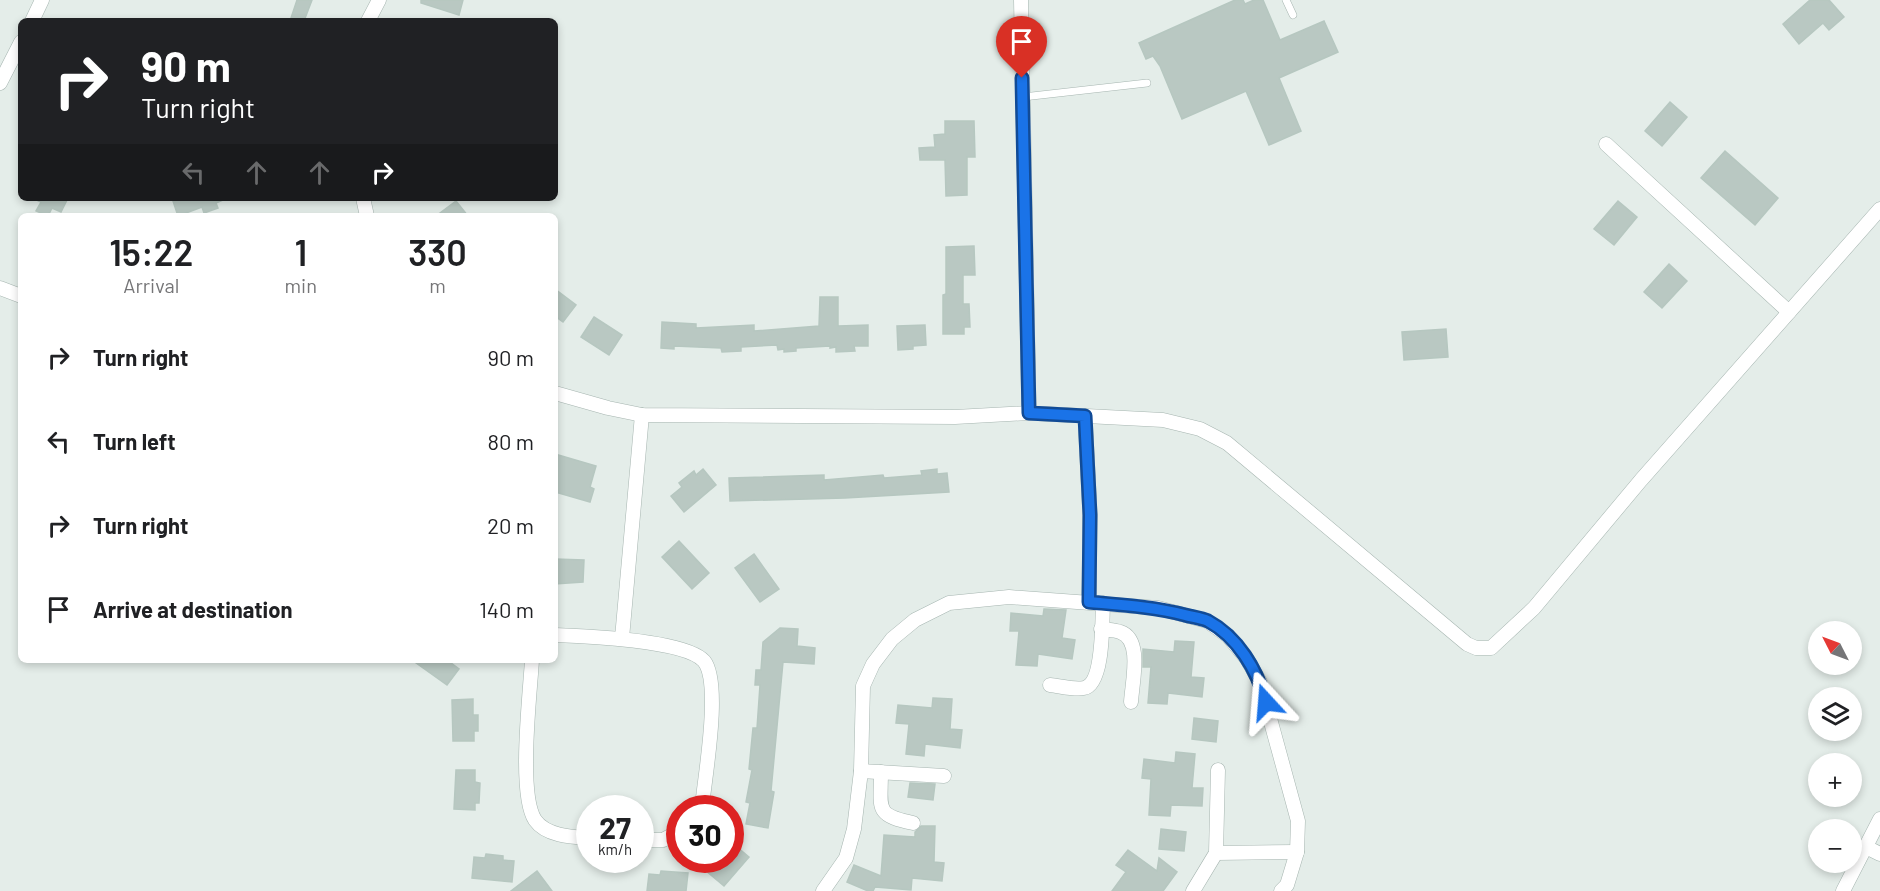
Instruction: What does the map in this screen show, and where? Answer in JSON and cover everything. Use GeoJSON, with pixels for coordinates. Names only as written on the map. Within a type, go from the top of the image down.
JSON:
{"type":"FeatureCollection","features":[{"type":"Feature","properties":{"kind":"street"},"geometry":{"type":"LineString","coordinates":[[33,18],[42,0]]}},
{"type":"Feature","properties":{"kind":"street"},"geometry":{"type":"LineString","coordinates":[[370,18],[379,0]]}},
{"type":"Feature","properties":{"kind":"street"},"geometry":{"type":"LineString","coordinates":[[1021,0],[1029,413]]}},
{"type":"Feature","properties":{"kind":"street"},"geometry":{"type":"LineString","coordinates":[[0,83],[18,48]]}},
{"type":"Feature","properties":{"kind":"street"},"geometry":{"type":"LineString","coordinates":[[1606,144],[1789,312]]}},
{"type":"Feature","properties":{"kind":"street"},"geometry":{"type":"LineString","coordinates":[[558,394],[642,415],[955,417],[1029,413],[1163,420],[1185,424],[1217,436],[1261,470],[1467,644],[1476,648],[1491,648],[1534,608],[1641,480],[1880,209]]}},
{"type":"Feature","properties":{"kind":"street"},"geometry":{"type":"LineString","coordinates":[[0,288],[18,295]]}},
{"type":"Feature","properties":{"kind":"street"},"geometry":{"type":"LineString","coordinates":[[622,638],[642,415]]}},
{"type":"Feature","properties":{"kind":"street"},"geometry":{"type":"LineString","coordinates":[[1050,685],[1084,688],[1093,684],[1098,672],[1101,629],[1096,603],[1085,416]]}},
{"type":"Feature","properties":{"kind":"street"},"geometry":{"type":"LineString","coordinates":[[823,891],[846,858],[854,829],[861,771],[863,686],[873,664],[892,639],[915,620],[949,603],[1009,597],[1158,608],[1207,621],[1228,636],[1247,659],[1260,682],[1298,821],[1297,852],[1287,885],[1281,891]]}},
{"type":"Feature","properties":{"kind":"street"},"geometry":{"type":"LineString","coordinates":[[1101,629],[1121,632],[1131,638],[1135,646],[1131,702]]}},
{"type":"Feature","properties":{"kind":"street"},"geometry":{"type":"LineString","coordinates":[[558,635],[622,638],[691,653],[704,662],[710,676],[712,699],[703,795]]}},
{"type":"Feature","properties":{"kind":"street"},"geometry":{"type":"LineString","coordinates":[[532,663],[526,783],[528,804],[536,821],[565,837],[576,837]]}},
{"type":"Feature","properties":{"kind":"street"},"geometry":{"type":"LineString","coordinates":[[1193,891],[1216,853],[1218,770]]}},
{"type":"Feature","properties":{"kind":"street"},"geometry":{"type":"LineString","coordinates":[[861,771],[944,776]]}},
{"type":"Feature","properties":{"kind":"street"},"geometry":{"type":"LineString","coordinates":[[881,772],[881,803],[885,813],[891,819],[913,823]]}},
{"type":"Feature","properties":{"kind":"street"},"geometry":{"type":"LineString","coordinates":[[1843,891],[1880,819]]}},
{"type":"Feature","properties":{"kind":"street"},"geometry":{"type":"LineString","coordinates":[[1866,847],[1880,854]]}},
{"type":"Feature","properties":{"kind":"street"},"geometry":{"type":"LineString","coordinates":[[1216,853],[1297,852]]}},
{"type":"Feature","properties":{"kind":"lane"},"geometry":{"type":"LineString","coordinates":[[1286,0],[1293,15]]}},
{"type":"Feature","properties":{"kind":"lane"},"geometry":{"type":"LineString","coordinates":[[1023,97],[1147,83]]}},
{"type":"Feature","properties":{"kind":"building"},"geometry":{"type":"Polygon","coordinates":[[[297,0],[312,0],[305,18],[291,18],[297,0]]]}},
{"type":"Feature","properties":{"kind":"building"},"geometry":{"type":"Polygon","coordinates":[[[421,0],[463,0],[459,15],[421,3],[421,0]]]}},
{"type":"Feature","properties":{"kind":"building"},"geometry":{"type":"Polygon","coordinates":[[[1235,0],[1243,0],[1245,4],[1254,0],[1263,0],[1280,40],[1324,21],[1338,52],[1279,78],[1301,131],[1269,145],[1246,91],[1182,119],[1160,66],[1153,56],[1146,59],[1139,43],[1235,0]]]}},
{"type":"Feature","properties":{"kind":"building"},"geometry":{"type":"Polygon","coordinates":[[[1810,0],[1829,0],[1844,17],[1829,30],[1823,23],[1799,44],[1783,24],[1810,0]]]}},
{"type":"Feature","properties":{"kind":"building"},"geometry":{"type":"Polygon","coordinates":[[[1670,102],[1687,117],[1662,146],[1645,131],[1670,102]]]}},
{"type":"Feature","properties":{"kind":"building"},"geometry":{"type":"Polygon","coordinates":[[[945,121],[974,121],[975,157],[967,157],[967,195],[946,196],[945,160],[920,160],[919,148],[935,147],[934,135],[945,134],[945,121]]]}},
{"type":"Feature","properties":{"kind":"building"},"geometry":{"type":"Polygon","coordinates":[[[1725,151],[1778,198],[1755,225],[1701,178],[1725,151]]]}},
{"type":"Feature","properties":{"kind":"building"},"geometry":{"type":"Polygon","coordinates":[[[39,201],[66,201],[61,212],[52,208],[50,213],[36,211],[41,202],[39,201]]]}},
{"type":"Feature","properties":{"kind":"building"},"geometry":{"type":"Polygon","coordinates":[[[173,201],[221,201],[216,203],[218,208],[204,213],[202,207],[186,213],[177,213],[173,201]]]}},
{"type":"Feature","properties":{"kind":"building"},"geometry":{"type":"Polygon","coordinates":[[[456,201],[466,213],[440,213],[456,201]]]}},
{"type":"Feature","properties":{"kind":"building"},"geometry":{"type":"Polygon","coordinates":[[[1618,201],[1637,217],[1614,245],[1594,229],[1618,201]]]}},
{"type":"Feature","properties":{"kind":"building"},"geometry":{"type":"Polygon","coordinates":[[[974,246],[975,275],[963,275],[963,304],[969,304],[970,327],[964,327],[964,334],[943,334],[946,247],[974,246]]]}},
{"type":"Feature","properties":{"kind":"building"},"geometry":{"type":"Polygon","coordinates":[[[1669,264],[1687,281],[1662,308],[1644,292],[1669,264]]]}},
{"type":"Feature","properties":{"kind":"building"},"geometry":{"type":"Polygon","coordinates":[[[558,291],[576,305],[563,322],[558,318],[558,291]]]}},
{"type":"Feature","properties":{"kind":"building"},"geometry":{"type":"Polygon","coordinates":[[[820,297],[838,297],[838,326],[868,325],[868,346],[854,346],[855,351],[836,352],[836,347],[830,348],[830,346],[796,348],[796,351],[784,352],[784,349],[778,350],[777,345],[741,347],[741,351],[722,352],[721,348],[674,346],[674,349],[661,348],[662,322],[696,324],[696,328],[754,325],[754,331],[819,326],[820,297]]]}},
{"type":"Feature","properties":{"kind":"building"},"geometry":{"type":"Polygon","coordinates":[[[594,317],[622,335],[609,355],[581,337],[594,317]]]}},
{"type":"Feature","properties":{"kind":"building"},"geometry":{"type":"Polygon","coordinates":[[[925,325],[926,345],[898,350],[897,326],[925,325]]]}},
{"type":"Feature","properties":{"kind":"building"},"geometry":{"type":"Polygon","coordinates":[[[1446,329],[1448,357],[1404,360],[1402,332],[1446,329]]]}},
{"type":"Feature","properties":{"kind":"building"},"geometry":{"type":"Polygon","coordinates":[[[558,455],[596,466],[590,487],[594,489],[590,502],[558,493],[558,455]]]}},
{"type":"Feature","properties":{"kind":"building"},"geometry":{"type":"Polygon","coordinates":[[[703,469],[716,485],[684,512],[671,496],[682,487],[679,483],[694,471],[696,475],[703,469]]]}},
{"type":"Feature","properties":{"kind":"building"},"geometry":{"type":"Polygon","coordinates":[[[937,469],[937,474],[947,473],[949,492],[730,501],[729,478],[824,475],[824,480],[883,475],[884,478],[922,475],[921,471],[937,469]]]}},
{"type":"Feature","properties":{"kind":"building"},"geometry":{"type":"Polygon","coordinates":[[[679,541],[709,573],[692,589],[662,557],[679,541]]]}},
{"type":"Feature","properties":{"kind":"building"},"geometry":{"type":"Polygon","coordinates":[[[754,554],[779,589],[760,602],[735,568],[754,554]]]}},
{"type":"Feature","properties":{"kind":"building"},"geometry":{"type":"Polygon","coordinates":[[[558,559],[584,560],[583,582],[558,584],[558,559]]]}},
{"type":"Feature","properties":{"kind":"building"},"geometry":{"type":"Polygon","coordinates":[[[1044,609],[1066,610],[1062,638],[1075,640],[1072,659],[1038,654],[1037,666],[1016,665],[1019,631],[1010,631],[1011,613],[1043,616],[1044,609]]]}},
{"type":"Feature","properties":{"kind":"building"},"geometry":{"type":"Polygon","coordinates":[[[780,628],[798,629],[797,646],[815,648],[814,664],[783,662],[771,791],[774,792],[768,828],[746,824],[750,803],[746,802],[752,770],[749,769],[753,728],[757,728],[760,685],[755,685],[756,670],[761,670],[763,642],[780,628]]]}},
{"type":"Feature","properties":{"kind":"building"},"geometry":{"type":"Polygon","coordinates":[[[1175,641],[1194,642],[1191,677],[1204,678],[1202,697],[1168,693],[1167,704],[1148,703],[1151,667],[1143,667],[1143,649],[1174,652],[1175,641]]]}},
{"type":"Feature","properties":{"kind":"building"},"geometry":{"type":"Polygon","coordinates":[[[416,663],[451,663],[459,669],[447,685],[416,663]]]}},
{"type":"Feature","properties":{"kind":"building"},"geometry":{"type":"Polygon","coordinates":[[[933,698],[952,699],[950,729],[962,730],[960,748],[925,744],[924,756],[906,754],[909,724],[896,723],[898,705],[932,708],[933,698]]]}},
{"type":"Feature","properties":{"kind":"building"},"geometry":{"type":"Polygon","coordinates":[[[473,699],[473,715],[478,715],[478,731],[474,731],[474,741],[453,741],[452,700],[473,699]]]}},
{"type":"Feature","properties":{"kind":"building"},"geometry":{"type":"Polygon","coordinates":[[[1194,718],[1218,721],[1216,742],[1192,739],[1194,718]]]}},
{"type":"Feature","properties":{"kind":"building"},"geometry":{"type":"Polygon","coordinates":[[[1176,752],[1195,754],[1192,788],[1203,788],[1202,806],[1171,805],[1170,816],[1149,815],[1151,779],[1142,778],[1144,759],[1175,763],[1176,752]]]}},
{"type":"Feature","properties":{"kind":"building"},"geometry":{"type":"Polygon","coordinates":[[[456,770],[475,770],[475,782],[480,783],[479,803],[475,803],[475,810],[454,809],[456,770]]]}},
{"type":"Feature","properties":{"kind":"building"},"geometry":{"type":"Polygon","coordinates":[[[910,783],[935,784],[933,800],[908,797],[910,783]]]}},
{"type":"Feature","properties":{"kind":"building"},"geometry":{"type":"Polygon","coordinates":[[[921,826],[935,826],[934,862],[944,863],[942,881],[912,878],[911,890],[875,887],[873,891],[847,882],[854,865],[881,876],[884,835],[915,837],[915,832],[921,826]]]}},
{"type":"Feature","properties":{"kind":"building"},"geometry":{"type":"Polygon","coordinates":[[[1161,829],[1186,832],[1184,851],[1159,849],[1161,829]]]}},
{"type":"Feature","properties":{"kind":"building"},"geometry":{"type":"Polygon","coordinates":[[[1128,850],[1157,871],[1159,858],[1177,872],[1163,891],[1112,891],[1126,872],[1116,865],[1128,850]]]}},
{"type":"Feature","properties":{"kind":"building"},"geometry":{"type":"Polygon","coordinates":[[[744,853],[749,857],[744,863],[744,853]]]}},
{"type":"Feature","properties":{"kind":"building"},"geometry":{"type":"Polygon","coordinates":[[[486,854],[503,856],[503,860],[514,861],[512,882],[472,878],[474,857],[485,858],[486,854]]]}},
{"type":"Feature","properties":{"kind":"building"},"geometry":{"type":"Polygon","coordinates":[[[537,871],[552,891],[511,891],[537,871]]]}},
{"type":"Feature","properties":{"kind":"building"},"geometry":{"type":"Polygon","coordinates":[[[661,871],[688,873],[686,891],[647,891],[649,874],[660,875],[661,871]]]}},
{"type":"Feature","properties":{"kind":"building"},"geometry":{"type":"Polygon","coordinates":[[[708,873],[735,873],[724,886],[708,873]]]}},
{"type":"Feature","properties":{"kind":"route"},"geometry":{"type":"LineString","coordinates":[[1022,78],[1029,413],[1085,416],[1090,515],[1089,602],[1158,608],[1207,621],[1228,636],[1247,659],[1260,682],[1266,702]]}}]}
